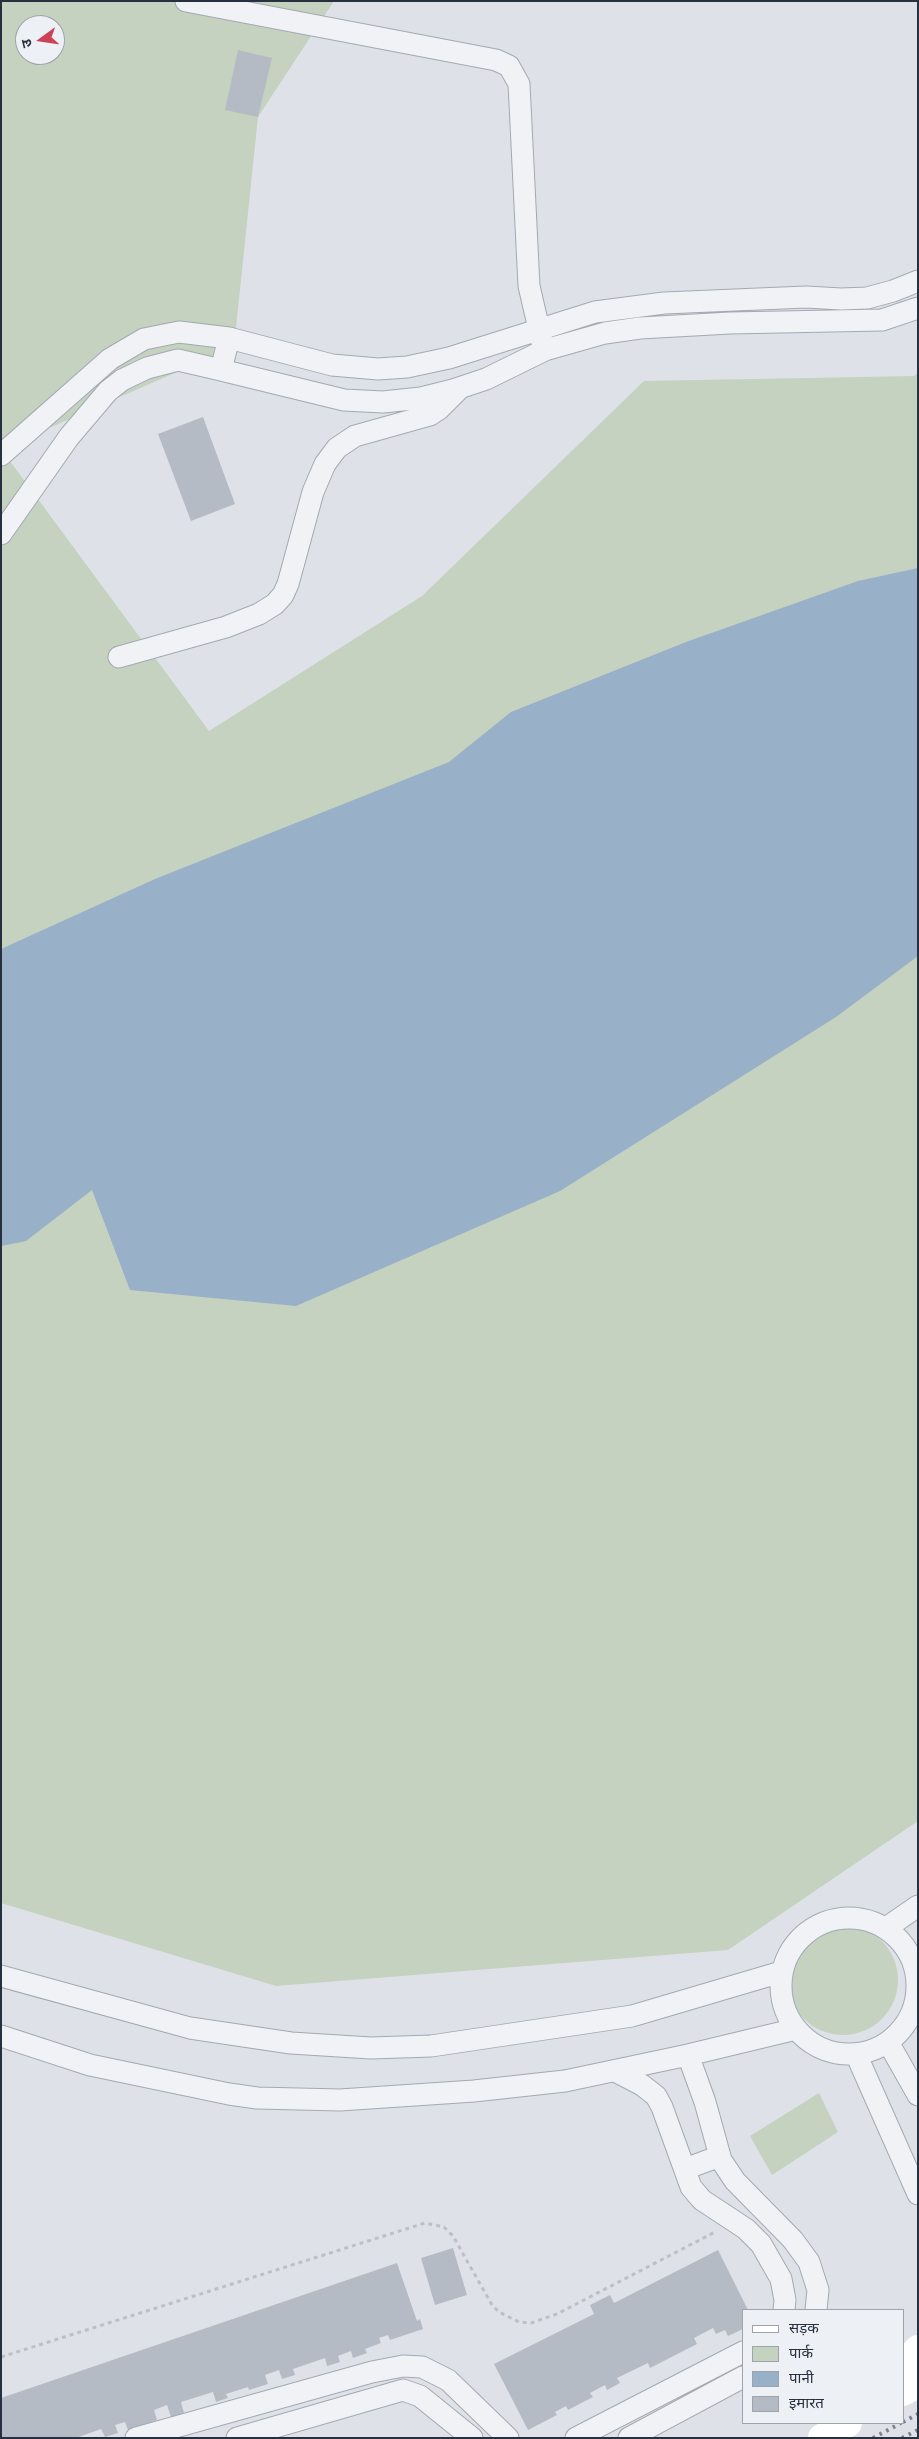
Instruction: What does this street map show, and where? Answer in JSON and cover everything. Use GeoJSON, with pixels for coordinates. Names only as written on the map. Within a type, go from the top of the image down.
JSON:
{"type":"FeatureCollection","features":[{"type":"Feature","properties":{"kind":"main road"},"geometry":{"type":"LineString","coordinates":[[904,2364],[918,2349]]}},
{"type":"Feature","properties":{"kind":"main road"},"geometry":{"type":"LineString","coordinates":[[904,2391],[918,2384]]}},
{"type":"Feature","properties":{"kind":"main road"},"geometry":{"type":"LineString","coordinates":[[822,2438],[846,2424]]}},
{"type":"Feature","properties":{"kind":"street"},"geometry":{"type":"LineString","coordinates":[[186,1],[496,60],[509,66],[519,84],[529,286],[545,350]]}},
{"type":"Feature","properties":{"kind":"street"},"geometry":{"type":"LineString","coordinates":[[1,455],[110,359],[144,339],[179,332],[229,338],[332,365],[378,369],[406,367],[448,358],[539,328],[595,312],[624,307],[768,298],[867,298],[893,292],[918,281]]}},
{"type":"Feature","properties":{"kind":"street"},"geometry":{"type":"LineString","coordinates":[[4,523],[108,392],[131,375],[160,364],[178,360],[344,400],[383,402],[412,399],[460,388],[486,379],[545,350],[605,333],[640,328],[730,323],[837,323],[882,320],[918,308]]}},
{"type":"Feature","properties":{"kind":"street"},"geometry":{"type":"LineString","coordinates":[[221,370],[229,338]]}},
{"type":"Feature","properties":{"kind":"street"},"geometry":{"type":"LineString","coordinates":[[119,657],[226,627],[259,614],[275,604],[283,595],[288,584],[306,525],[313,492],[325,464],[337,448],[355,436],[430,415],[440,409],[460,388]]}},
{"type":"Feature","properties":{"kind":"street"},"geometry":{"type":"LineString","coordinates":[[33,426],[60,451]]}},
{"type":"Feature","properties":{"kind":"street"},"geometry":{"type":"LineString","coordinates":[[886,1928],[918,1906]]}},
{"type":"Feature","properties":{"kind":"street"},"geometry":{"type":"LineString","coordinates":[[860,1918],[886,1928],[913,1953],[916,1995],[907,2022],[888,2042],[872,2050],[856,2054],[833,2052],[813,2043],[796,2028],[784,2004],[781,1972],[790,1951],[808,1931],[833,1919],[860,1918]]}},
{"type":"Feature","properties":{"kind":"street"},"geometry":{"type":"LineString","coordinates":[[1,1976],[190,2028],[291,2043],[371,2048],[431,2046],[632,2016],[781,1972]]}},
{"type":"Feature","properties":{"kind":"street"},"geometry":{"type":"LineString","coordinates":[[1,2036],[90,2065],[257,2098],[340,2100],[474,2091],[565,2081],[688,2055],[796,2028]]}},
{"type":"Feature","properties":{"kind":"street"},"geometry":{"type":"LineString","coordinates":[[888,2042],[918,2095]]}},
{"type":"Feature","properties":{"kind":"street"},"geometry":{"type":"LineString","coordinates":[[856,2054],[918,2194]]}},
{"type":"Feature","properties":{"kind":"street"},"geometry":{"type":"LineString","coordinates":[[688,2055],[705,2102],[720,2156],[727,2172],[787,2234],[809,2262],[818,2290],[816,2309]]}},
{"type":"Feature","properties":{"kind":"street"},"geometry":{"type":"LineString","coordinates":[[615,2071],[642,2085],[656,2096],[662,2107],[691,2187],[702,2200],[746,2229],[764,2251],[783,2287],[784,2309]]}},
{"type":"Feature","properties":{"kind":"street"},"geometry":{"type":"LineString","coordinates":[[685,2169],[720,2156]]}},
{"type":"Feature","properties":{"kind":"street"},"geometry":{"type":"LineString","coordinates":[[764,2251],[787,2234]]}},
{"type":"Feature","properties":{"kind":"street"},"geometry":{"type":"LineString","coordinates":[[576,2438],[742,2353]]}},
{"type":"Feature","properties":{"kind":"street"},"geometry":{"type":"LineString","coordinates":[[136,2438],[372,2372],[403,2366],[422,2367],[448,2380],[508,2438]]}},
{"type":"Feature","properties":{"kind":"street"},"geometry":{"type":"LineString","coordinates":[[412,2391],[416,2367]]}},
{"type":"Feature","properties":{"kind":"street"},"geometry":{"type":"LineString","coordinates":[[630,2438],[742,2378]]}},
{"type":"Feature","properties":{"kind":"street"},"geometry":{"type":"LineString","coordinates":[[237,2438],[403,2390],[412,2391],[472,2438]]}},
{"type":"Feature","properties":{"kind":"path"},"geometry":{"type":"LineString","coordinates":[[1,2357],[425,2223],[444,2227],[453,2236],[492,2305],[499,2312],[525,2323],[539,2322],[557,2314],[693,2245]]}},
{"type":"Feature","properties":{"kind":"green space"},"geometry":{"type":"Polygon","coordinates":[[[1,1],[334,1],[258,117],[234,347],[1,449],[1,1]]]}},
{"type":"Feature","properties":{"kind":"green space"},"geometry":{"type":"Polygon","coordinates":[[[918,373],[918,1821],[728,1950],[276,1986],[1,1903],[1,449],[209,731],[422,596],[644,381],[914,376],[918,373]]]}},
{"type":"Feature","properties":{"kind":"green space"},"geometry":{"type":"Polygon","coordinates":[[[843,1925],[854,1926],[864,1930],[882,1941],[893,1959],[897,1969],[897,1991],[893,2001],[882,2019],[864,2030],[854,2034],[843,2035],[832,2034],[822,2030],[804,2019],[793,2001],[789,1991],[788,1980],[789,1969],[793,1959],[804,1941],[822,1930],[832,1926],[843,1925]]]}},
{"type":"Feature","properties":{"kind":"green space"},"geometry":{"type":"Polygon","coordinates":[[[819,2093],[838,2132],[772,2175],[750,2136],[819,2093]]]}},
{"type":"Feature","properties":{"kind":"water"},"geometry":{"type":"Polygon","coordinates":[[[918,568],[918,956],[836,1017],[560,1191],[296,1306],[130,1290],[92,1190],[26,1241],[1,1246],[1,949],[155,879],[449,762],[511,712],[686,642],[858,581],[918,568]]]}},
{"type":"Feature","properties":{"kind":"building"},"geometry":{"type":"Polygon","coordinates":[[[238,50],[272,58],[258,117],[225,110],[238,50]]]}},
{"type":"Feature","properties":{"kind":"building"},"geometry":{"type":"Polygon","coordinates":[[[203,417],[235,504],[191,521],[158,434],[203,417]]]}},
{"type":"Feature","properties":{"kind":"building"},"geometry":{"type":"Polygon","coordinates":[[[453,2248],[467,2295],[435,2305],[421,2258],[453,2248]]]}},
{"type":"Feature","properties":{"kind":"building"},"geometry":{"type":"Polygon","coordinates":[[[718,2250],[748,2309],[742,2309],[742,2329],[728,2336],[725,2330],[716,2334],[713,2328],[694,2338],[697,2344],[650,2368],[648,2363],[617,2378],[620,2383],[607,2390],[605,2385],[590,2393],[593,2397],[568,2410],[566,2406],[555,2412],[557,2415],[528,2430],[494,2364],[594,2314],[590,2305],[610,2295],[614,2303],[718,2250]]]}},
{"type":"Feature","properties":{"kind":"building"},"geometry":{"type":"Polygon","coordinates":[[[397,2263],[417,2321],[420,2319],[423,2329],[390,2340],[388,2335],[379,2338],[381,2343],[365,2349],[367,2353],[353,2358],[351,2351],[338,2356],[340,2362],[327,2366],[325,2358],[293,2369],[295,2375],[282,2379],[279,2370],[265,2375],[268,2384],[249,2390],[248,2387],[226,2394],[228,2398],[216,2402],[213,2392],[181,2402],[184,2413],[171,2417],[167,2405],[154,2410],[157,2420],[128,2430],[125,2422],[115,2425],[118,2433],[105,2437],[101,2429],[76,2438],[1,2438],[1,2398],[397,2263]]]}},
{"type":"Feature","properties":{"kind":"railway"},"geometry":{"type":"LineString","coordinates":[[904,2421],[918,2414]]}},
{"type":"Feature","properties":{"kind":"railway"},"geometry":{"type":"LineString","coordinates":[[873,2438],[899,2424]]}},
{"type":"Feature","properties":{"kind":"railway"},"geometry":{"type":"LineString","coordinates":[[902,2438],[918,2430]]}}]}
